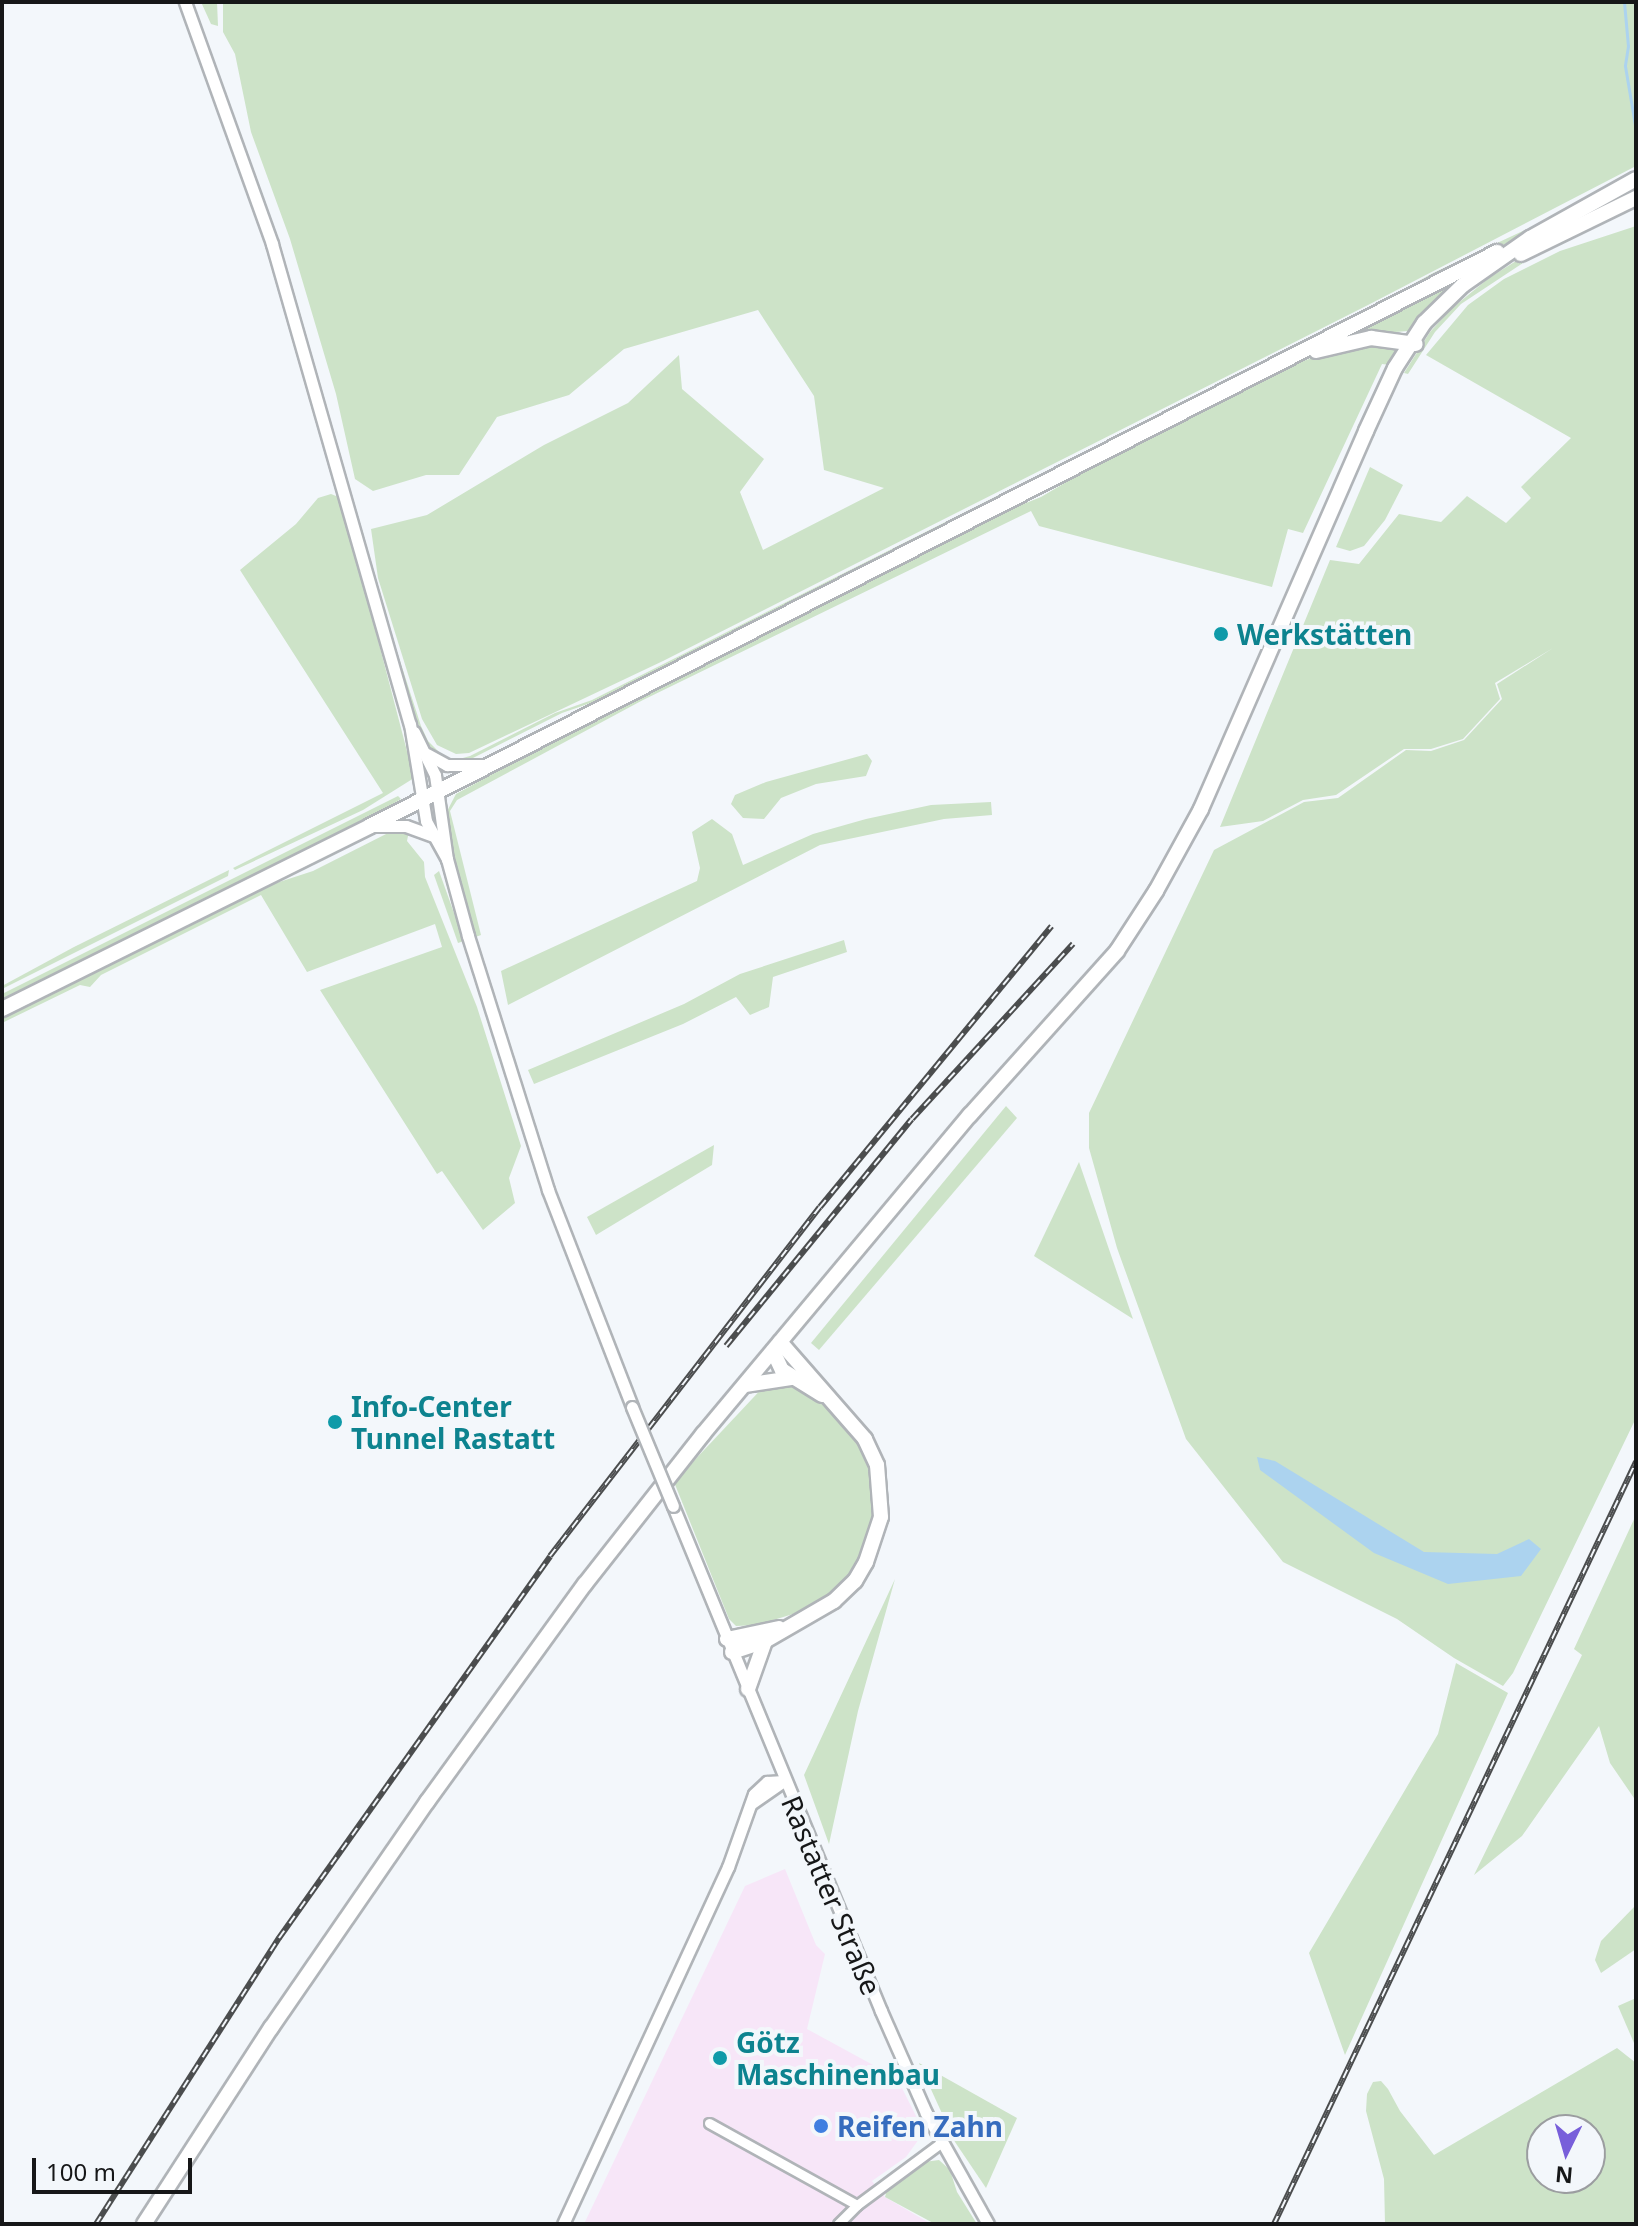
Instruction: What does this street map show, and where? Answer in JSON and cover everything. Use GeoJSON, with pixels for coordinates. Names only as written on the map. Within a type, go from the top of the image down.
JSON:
{"type":"FeatureCollection","features":[{"type":"Feature","properties":{"kind":"main road"},"geometry":{"type":"LineString","coordinates":[[2,1009],[438,792],[1288,359],[1329,335],[1530,238],[1636,179]]}},
{"type":"Feature","properties":{"kind":"main road"},"geometry":{"type":"LineString","coordinates":[[1414,343],[1467,290],[1522,253],[1636,198]]}},
{"type":"Feature","properties":{"kind":"main road"},"geometry":{"type":"LineString","coordinates":[[144,2224],[271,2028],[427,1802],[585,1584],[776,1346],[970,1115],[1117,951],[1156,891],[1201,809],[1384,396],[1414,343],[1445,300],[1530,238]]}},
{"type":"Feature","properties":{"kind":"main road"},"geometry":{"type":"LineString","coordinates":[[1288,359],[1360,339],[1414,343]]}},
{"type":"Feature","properties":{"kind":"main road"},"geometry":{"type":"LineString","coordinates":[[776,1346],[782,1370],[830,1398]]}},
{"type":"Feature","properties":{"kind":"main road"},"geometry":{"type":"LineString","coordinates":[[730,1645],[765,1641],[834,1601],[855,1581],[876,1540],[881,1517],[877,1465],[865,1439],[830,1398],[776,1346]]}},
{"type":"Feature","properties":{"kind":"main road"},"geometry":{"type":"LineString","coordinates":[[744,1385],[792,1378]]}},
{"type":"Feature","properties":{"kind":"main road"},"geometry":{"type":"LineString","coordinates":[[730,1645],[787,1626]]}},
{"type":"Feature","properties":{"kind":"main road"},"geometry":{"type":"LineString","coordinates":[[748,1689],[765,1641]]}},
{"type":"Feature","properties":{"kind":"street"},"geometry":{"type":"LineString","coordinates":[[185,2],[272,244],[410,724],[431,835],[447,859]]}},
{"type":"Feature","properties":{"kind":"street"},"geometry":{"type":"LineString","coordinates":[[410,724],[427,754],[438,792],[447,859]]}},
{"type":"Feature","properties":{"kind":"street"},"geometry":{"type":"LineString","coordinates":[[427,754],[453,766],[491,765]]}},
{"type":"Feature","properties":{"kind":"street"},"geometry":{"type":"LineString","coordinates":[[370,826],[406,826],[431,835]]}},
{"type":"Feature","properties":{"kind":"street","name":"Rastatter Straße"},"geometry":{"type":"LineString","coordinates":[[447,859],[548,1190],[632,1407],[887,2025],[942,2142],[988,2224]]}},
{"type":"Feature","properties":{"kind":"street"},"geometry":{"type":"LineString","coordinates":[[563,2224],[728,1867],[752,1804],[784,1781]]}},
{"type":"Feature","properties":{"kind":"street"},"geometry":{"type":"LineString","coordinates":[[709,2123],[857,2205]]}},
{"type":"Feature","properties":{"kind":"street"},"geometry":{"type":"LineString","coordinates":[[838,2224],[857,2205],[942,2142]]}},
{"type":"Feature","properties":{"kind":"shaded area"},"geometry":{"type":"Polygon","coordinates":[[[785,1869],[816,1945],[825,1954],[807,2029],[897,2078],[924,2132],[906,2157],[872,2181],[885,2197],[931,2224],[584,2224],[745,1886],[785,1869]]]}},
{"type":"Feature","properties":{"kind":"green space"},"geometry":{"type":"Polygon","coordinates":[[[201,2],[217,2],[218,26],[211,24],[201,2]]]}},
{"type":"Feature","properties":{"kind":"green space"},"geometry":{"type":"Polygon","coordinates":[[[223,2],[1636,2],[1636,166],[663,661],[469,753],[456,754],[437,745],[422,719],[378,578],[371,529],[427,515],[544,445],[628,403],[679,355],[682,389],[764,459],[740,492],[763,550],[884,488],[824,470],[814,396],[758,310],[624,349],[569,395],[497,417],[459,475],[426,475],[373,491],[355,479],[336,394],[290,239],[251,132],[235,54],[223,32],[223,2]]]}},
{"type":"Feature","properties":{"kind":"green space"},"geometry":{"type":"Polygon","coordinates":[[[1636,226],[1636,1418],[1513,1673],[1503,1686],[1454,1658],[1397,1619],[1283,1562],[1186,1439],[1117,1248],[1089,1148],[1089,1113],[1214,850],[1304,802],[1338,798],[1406,750],[1431,751],[1464,740],[1502,699],[1497,684],[1553,648],[1495,683],[1500,699],[1463,739],[1431,749],[1404,749],[1336,795],[1303,800],[1263,821],[1220,827],[1330,560],[1359,564],[1399,514],[1441,522],[1467,496],[1506,523],[1531,498],[1521,487],[1571,438],[1426,355],[1468,305],[1504,279],[1560,251],[1636,226]]]}},
{"type":"Feature","properties":{"kind":"green space"},"geometry":{"type":"Polygon","coordinates":[[[1527,229],[1528,232],[1499,247],[1459,263],[602,699],[562,713],[471,759],[452,761],[470,756],[555,713],[592,700],[1370,308],[1433,273],[1527,229]]]}},
{"type":"Feature","properties":{"kind":"green space"},"geometry":{"type":"Polygon","coordinates":[[[1538,253],[1461,304],[1435,332],[1408,374],[1404,373],[1430,332],[1451,309],[1489,278],[1524,256],[1538,253]]]}},
{"type":"Feature","properties":{"kind":"green space"},"geometry":{"type":"Polygon","coordinates":[[[1457,276],[1408,331],[1345,336],[1457,276]]]}},
{"type":"Feature","properties":{"kind":"green space"},"geometry":{"type":"Polygon","coordinates":[[[1360,342],[1398,348],[1390,365],[1382,364],[1303,533],[1288,529],[1272,587],[1039,526],[1031,511],[643,700],[457,800],[450,811],[481,935],[473,938],[445,815],[456,794],[608,711],[989,518],[1041,497],[1102,461],[1291,365],[1360,342]]]}},
{"type":"Feature","properties":{"kind":"green space"},"geometry":{"type":"Polygon","coordinates":[[[1370,467],[1403,485],[1385,520],[1364,546],[1350,551],[1336,547],[1370,467]]]}},
{"type":"Feature","properties":{"kind":"green space"},"geometry":{"type":"Polygon","coordinates":[[[331,494],[341,498],[414,778],[363,810],[235,870],[233,868],[383,793],[240,570],[296,524],[318,498],[331,494]]]}},
{"type":"Feature","properties":{"kind":"green space"},"geometry":{"type":"Polygon","coordinates":[[[389,627],[421,726],[428,741],[446,759],[435,753],[422,735],[385,628],[389,627]]]}},
{"type":"Feature","properties":{"kind":"green space"},"geometry":{"type":"Polygon","coordinates":[[[867,754],[872,761],[866,776],[816,784],[781,798],[764,819],[743,818],[731,804],[735,795],[766,782],[867,754]]]}},
{"type":"Feature","properties":{"kind":"green space"},"geometry":{"type":"Polygon","coordinates":[[[398,796],[401,799],[388,807],[2,1001],[2,994],[398,796]]]}},
{"type":"Feature","properties":{"kind":"green space"},"geometry":{"type":"Polygon","coordinates":[[[991,802],[992,815],[944,819],[820,845],[508,1005],[501,971],[697,881],[700,868],[692,832],[712,819],[732,834],[743,865],[813,834],[866,819],[931,805],[991,802]]]}},
{"type":"Feature","properties":{"kind":"green space"},"geometry":{"type":"Polygon","coordinates":[[[392,831],[409,831],[407,841],[424,862],[425,877],[477,1007],[521,1146],[509,1178],[515,1203],[483,1230],[442,1171],[437,1174],[320,990],[442,947],[435,924],[307,972],[261,895],[101,975],[90,987],[80,985],[2,1023],[2,1016],[202,915],[267,886],[313,871],[392,831]]]}},
{"type":"Feature","properties":{"kind":"green space"},"geometry":{"type":"Polygon","coordinates":[[[229,870],[228,876],[2,989],[2,986],[74,947],[229,870]]]}},
{"type":"Feature","properties":{"kind":"green space"},"geometry":{"type":"Polygon","coordinates":[[[439,871],[464,941],[458,943],[434,875],[439,871]]]}},
{"type":"Feature","properties":{"kind":"green space"},"geometry":{"type":"Polygon","coordinates":[[[844,940],[847,952],[773,977],[769,1007],[750,1015],[736,997],[683,1024],[534,1084],[528,1070],[684,1004],[740,974],[844,940]]]}},
{"type":"Feature","properties":{"kind":"green space"},"geometry":{"type":"Polygon","coordinates":[[[1006,1106],[1017,1118],[819,1350],[811,1343],[1006,1106]]]}},
{"type":"Feature","properties":{"kind":"green space"},"geometry":{"type":"Polygon","coordinates":[[[714,1145],[712,1165],[596,1235],[587,1217],[714,1145]]]}},
{"type":"Feature","properties":{"kind":"green space"},"geometry":{"type":"Polygon","coordinates":[[[1079,1162],[1133,1319],[1034,1256],[1079,1162]]]}},
{"type":"Feature","properties":{"kind":"green space"},"geometry":{"type":"Polygon","coordinates":[[[788,1381],[814,1393],[858,1436],[874,1474],[875,1517],[859,1561],[833,1592],[793,1614],[757,1625],[736,1626],[729,1619],[674,1482],[766,1384],[788,1381]]]}},
{"type":"Feature","properties":{"kind":"green space"},"geometry":{"type":"Polygon","coordinates":[[[1636,1515],[1636,1801],[1610,1763],[1599,1726],[1522,1836],[1474,1875],[1582,1655],[1574,1649],[1636,1515]]]}},
{"type":"Feature","properties":{"kind":"green space"},"geometry":{"type":"Polygon","coordinates":[[[895,1579],[858,1711],[829,1844],[804,1775],[895,1579]]]}},
{"type":"Feature","properties":{"kind":"green space"},"geometry":{"type":"Polygon","coordinates":[[[1456,1663],[1508,1693],[1345,2055],[1309,1953],[1438,1734],[1456,1663]]]}},
{"type":"Feature","properties":{"kind":"green space"},"geometry":{"type":"Polygon","coordinates":[[[1636,1905],[1636,1949],[1601,1973],[1595,1960],[1601,1941],[1636,1905]]]}},
{"type":"Feature","properties":{"kind":"green space"},"geometry":{"type":"Polygon","coordinates":[[[1636,1998],[1636,2042],[1634,2043],[1618,2006],[1636,1998]]]}},
{"type":"Feature","properties":{"kind":"green space"},"geometry":{"type":"Polygon","coordinates":[[[1617,2048],[1636,2063],[1636,2224],[1385,2224],[1384,2179],[1366,2111],[1367,2094],[1373,2082],[1381,2081],[1434,2155],[1617,2048]]]}},
{"type":"Feature","properties":{"kind":"green space"},"geometry":{"type":"Polygon","coordinates":[[[919,2063],[1017,2118],[986,2188],[955,2142],[919,2063]]]}},
{"type":"Feature","properties":{"kind":"green space"},"geometry":{"type":"Polygon","coordinates":[[[939,2160],[950,2170],[957,2192],[977,2224],[935,2224],[885,2197],[887,2190],[924,2162],[939,2160]]]}},
{"type":"Feature","properties":{"kind":"water"},"geometry":{"type":"Polygon","coordinates":[[[1257,1457],[1275,1461],[1424,1552],[1497,1554],[1529,1539],[1541,1549],[1521,1576],[1448,1584],[1374,1553],[1260,1470],[1257,1457]]]}},
{"type":"Feature","properties":{"kind":"waterway"},"geometry":{"type":"LineString","coordinates":[[1624,2],[1628,46],[1625,66],[1636,131]]}},
{"type":"Feature","properties":{"kind":"railway"},"geometry":{"type":"LineString","coordinates":[[96,2224],[279,1938],[550,1556],[820,1207],[1052,926]]}},
{"type":"Feature","properties":{"kind":"railway"},"geometry":{"type":"LineString","coordinates":[[726,1346],[912,1119],[1073,944]]}},
{"type":"Feature","properties":{"kind":"railway"},"geometry":{"type":"LineString","coordinates":[[1274,2224],[1636,1462]]}},
{"type":"Feature","properties":{"kind":"place","name":"Werkstätten"},"geometry":{"type":"Point","coordinates":[1221,634]}},
{"type":"Feature","properties":{"kind":"place","name":"Info-Center Tunnel Rastatt"},"geometry":{"type":"Point","coordinates":[335,1422]}},
{"type":"Feature","properties":{"kind":"place","name":"Götz Maschinenbau"},"geometry":{"type":"Point","coordinates":[720,2058]}},
{"type":"Feature","properties":{"kind":"place","name":"Reifen Zahn"},"geometry":{"type":"Point","coordinates":[821,2126]}}]}
